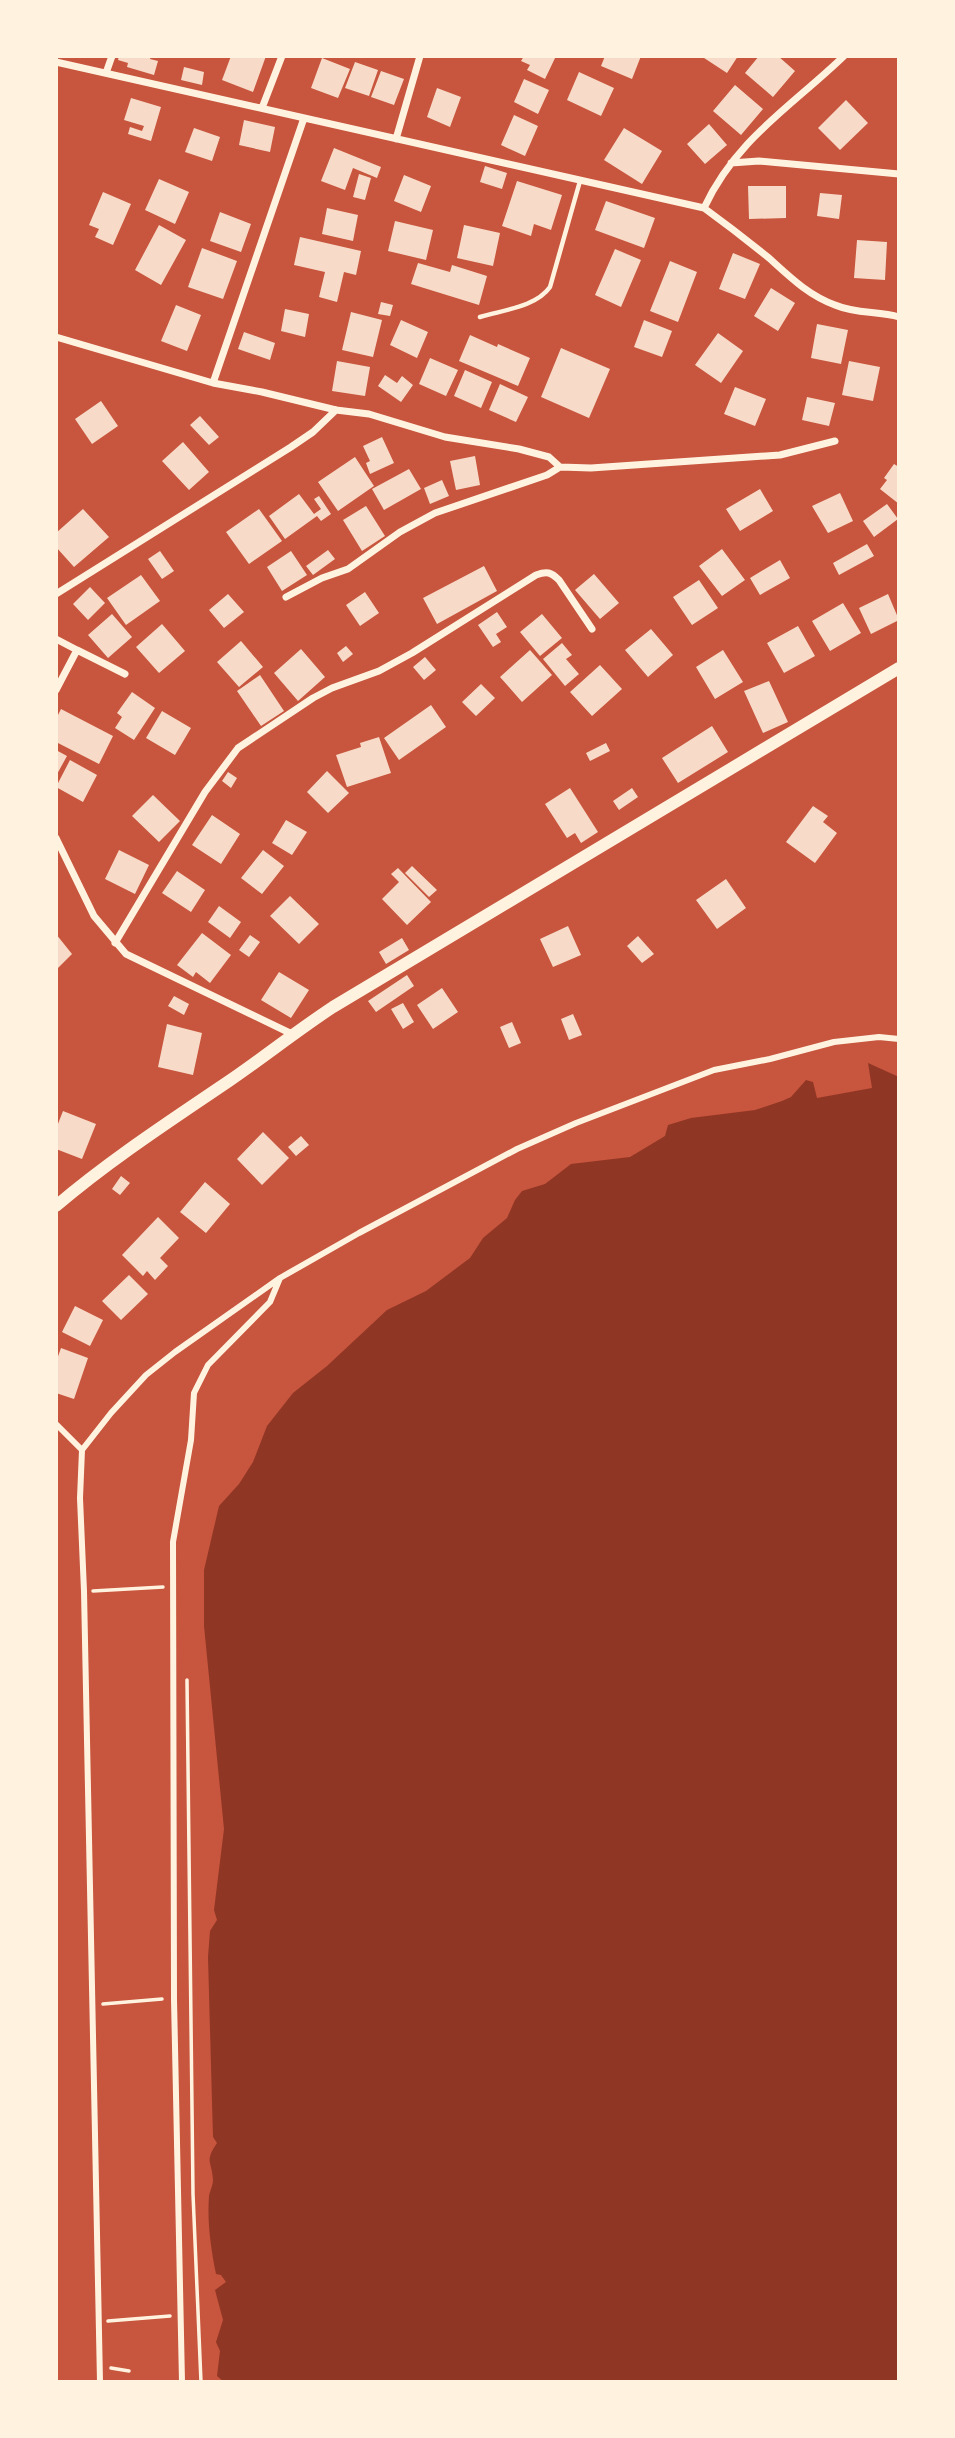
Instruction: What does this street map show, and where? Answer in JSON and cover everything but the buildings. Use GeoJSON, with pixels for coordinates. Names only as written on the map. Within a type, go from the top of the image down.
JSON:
{"type":"FeatureCollection","features":[{"type":"Feature","properties":{"kind":"street"},"geometry":{"type":"LineString","coordinates":[[106,73],[112,56]]}},
{"type":"Feature","properties":{"kind":"street"},"geometry":{"type":"LineString","coordinates":[[262,108],[282,56]]}},
{"type":"Feature","properties":{"kind":"street"},"geometry":{"type":"LineString","coordinates":[[396,139],[420,56]]}},
{"type":"Feature","properties":{"kind":"street"},"geometry":{"type":"LineString","coordinates":[[704,208],[713,189],[743,146],[844,56]]}},
{"type":"Feature","properties":{"kind":"street"},"geometry":{"type":"LineString","coordinates":[[56,62],[704,208],[818,298],[838,307],[899,317]]}},
{"type":"Feature","properties":{"kind":"street"},"geometry":{"type":"LineString","coordinates":[[213,383],[304,118]]}},
{"type":"Feature","properties":{"kind":"street"},"geometry":{"type":"LineString","coordinates":[[730,163],[759,161],[899,174]]}},
{"type":"Feature","properties":{"kind":"street"},"geometry":{"type":"LineString","coordinates":[[56,337],[213,383],[336,410],[369,414],[445,437],[519,449],[549,457],[560,467]]}},
{"type":"Feature","properties":{"kind":"street"},"geometry":{"type":"LineString","coordinates":[[56,594],[291,447],[313,432],[336,410]]}},
{"type":"Feature","properties":{"kind":"street"},"geometry":{"type":"LineString","coordinates":[[286,597],[322,578],[348,569],[400,532],[435,513],[547,475],[560,467],[591,468],[780,455],[835,441]]}},
{"type":"Feature","properties":{"kind":"street"},"geometry":{"type":"LineString","coordinates":[[115,943],[205,792],[237,748],[256,735],[332,688],[379,671],[412,653],[536,575],[545,572],[559,580],[592,629]]}},
{"type":"Feature","properties":{"kind":"street"},"geometry":{"type":"LineString","coordinates":[[56,639],[125,674]]}},
{"type":"Feature","properties":{"kind":"street"},"geometry":{"type":"LineString","coordinates":[[56,690],[77,650]]}},
{"type":"Feature","properties":{"kind":"street"},"geometry":{"type":"LineString","coordinates":[[56,1206],[94,1175],[292,1034],[899,668]]}},
{"type":"Feature","properties":{"kind":"street"},"geometry":{"type":"LineString","coordinates":[[56,838],[94,916],[126,954],[292,1034]]}},
{"type":"Feature","properties":{"kind":"street"},"geometry":{"type":"LineString","coordinates":[[100,2382],[80,1498],[82,1450],[146,1375],[280,1278],[544,1135],[715,1070],[834,1042],[879,1037],[899,1039]]}},
{"type":"Feature","properties":{"kind":"street"},"geometry":{"type":"LineString","coordinates":[[182,2382],[174,1999],[173,1542],[191,1440],[194,1393],[208,1365],[270,1302],[280,1278]]}},
{"type":"Feature","properties":{"kind":"street"},"geometry":{"type":"LineString","coordinates":[[56,1424],[82,1450]]}},
{"type":"Feature","properties":{"kind":"lane"},"geometry":{"type":"LineString","coordinates":[[481,317],[543,296],[550,287],[580,181]]}},
{"type":"Feature","properties":{"kind":"path"},"geometry":{"type":"LineString","coordinates":[[84,1591],[173,1586]]}},
{"type":"Feature","properties":{"kind":"path"},"geometry":{"type":"LineString","coordinates":[[187,1676],[193,2194],[201,2382]]}},
{"type":"Feature","properties":{"kind":"path"},"geometry":{"type":"LineString","coordinates":[[97,2004],[174,1999]]}},
{"type":"Feature","properties":{"kind":"path"},"geometry":{"type":"LineString","coordinates":[[99,2323],[181,2316]]}},
{"type":"Feature","properties":{"kind":"path"},"geometry":{"type":"LineString","coordinates":[[109,2368],[129,2371]]}},
{"type":"Feature","properties":{"kind":"shaded area"},"geometry":{"type":"Polygon","coordinates":[[[868,1063],[899,1077],[899,2382],[224,2382],[217,2376],[220,2351],[216,2342],[223,2320],[215,2290],[226,2282],[221,2275],[216,2274],[209,2216],[209,2196],[213,2180],[210,2158],[217,2143],[213,2137],[208,1957],[210,1931],[217,1920],[214,1910],[224,1829],[204,1626],[204,1570],[219,1506],[239,1484],[253,1462],[267,1426],[293,1393],[327,1366],[387,1310],[426,1291],[470,1258],[483,1238],[507,1218],[522,1191],[545,1184],[571,1164],[630,1157],[665,1136],[668,1125],[691,1118],[755,1110],[782,1101],[791,1097],[806,1080],[813,1082],[817,1098],[872,1088],[868,1063]]]}}]}
